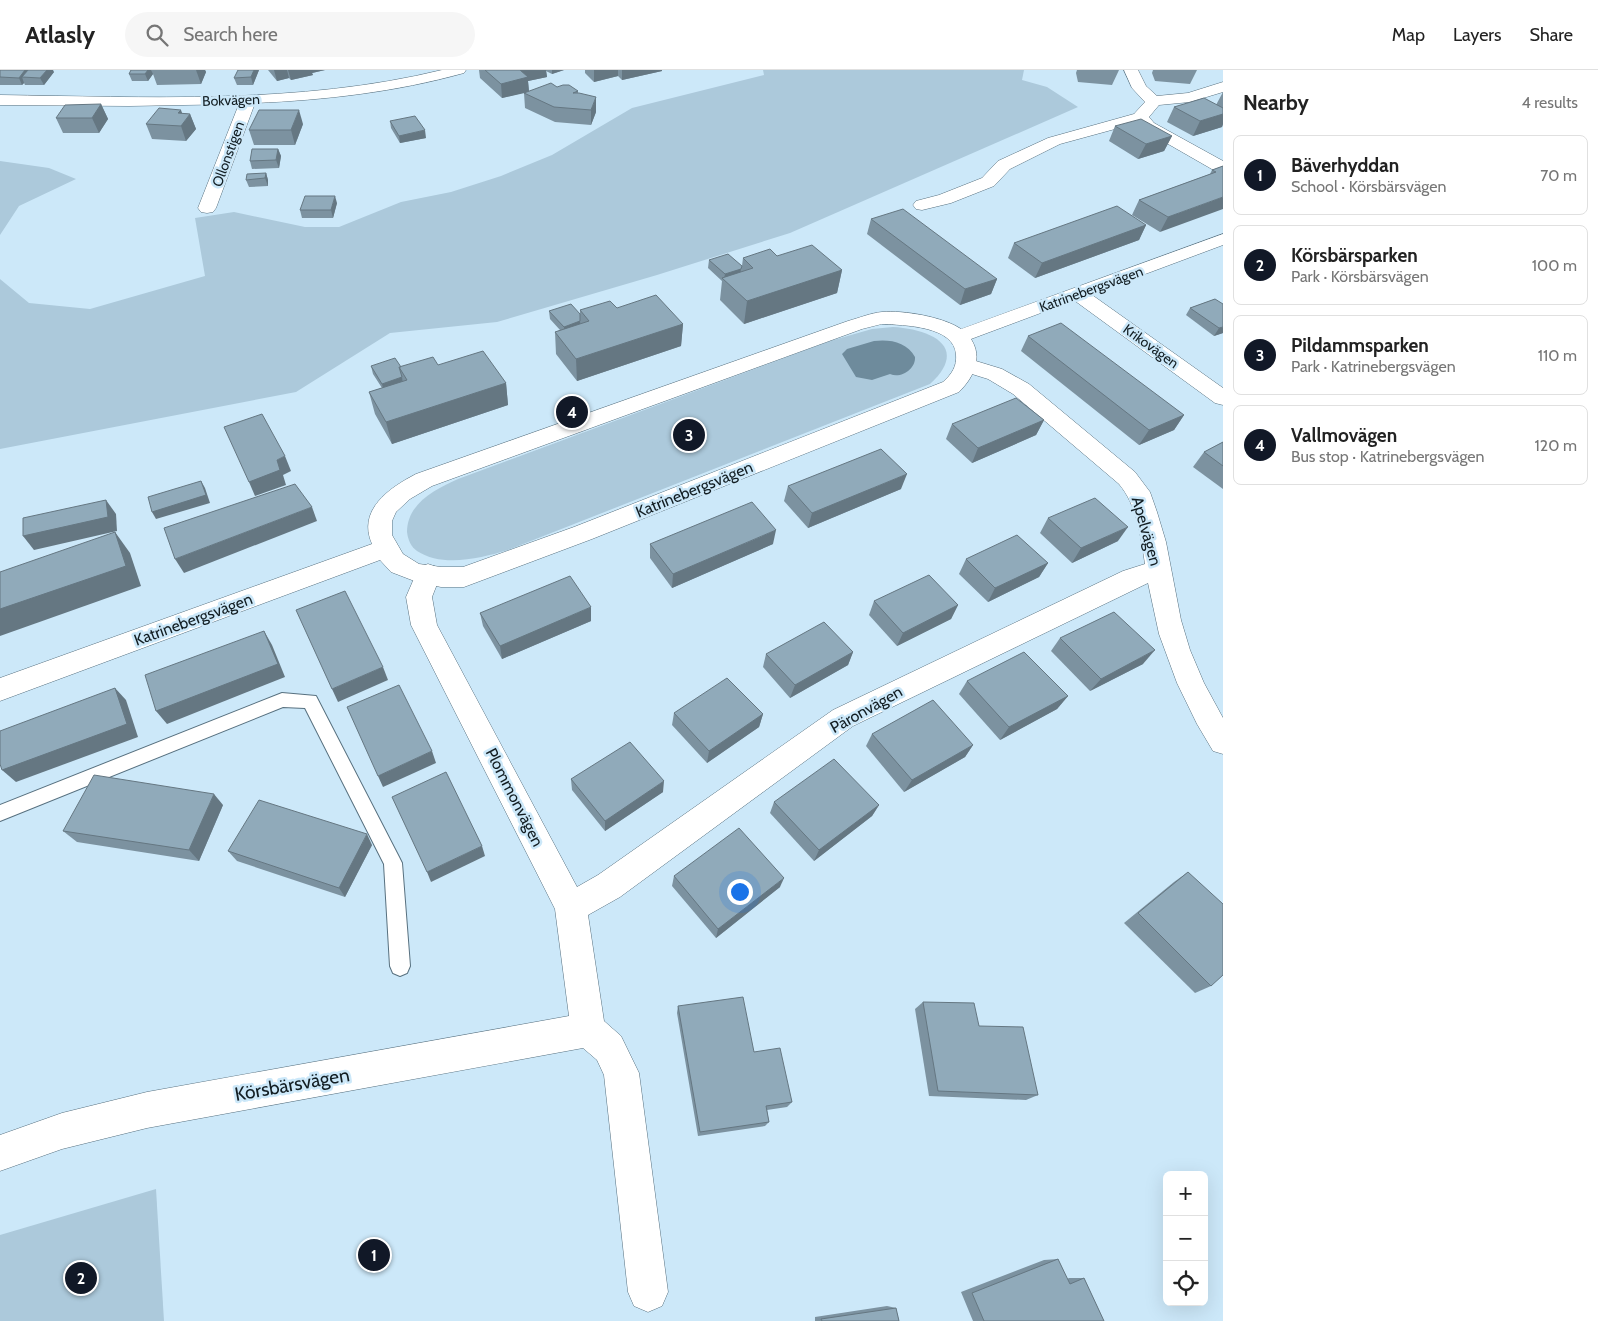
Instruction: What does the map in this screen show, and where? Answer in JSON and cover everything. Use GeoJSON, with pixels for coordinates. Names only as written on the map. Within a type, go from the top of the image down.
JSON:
{"type":"FeatureCollection","features":[{"type":"Feature","properties":{"kind":"street","name":"Bokvägen"},"geometry":{"type":"LineString","coordinates":[[0,100],[161,102],[248,100],[367,88],[459,70]]}},
{"type":"Feature","properties":{"kind":"street"},"geometry":{"type":"LineString","coordinates":[[1131,70],[1143,95],[1154,101],[1190,97],[1223,87]]}},
{"type":"Feature","properties":{"kind":"street","name":"Ollonstigen"},"geometry":{"type":"LineString","coordinates":[[207,208],[248,100]]}},
{"type":"Feature","properties":{"kind":"street"},"geometry":{"type":"LineString","coordinates":[[922,205],[945,199],[988,182],[1004,166],[1030,151],[1081,132],[1140,117],[1154,101]]}},
{"type":"Feature","properties":{"kind":"street"},"geometry":{"type":"LineString","coordinates":[[1140,117],[1148,126],[1223,168]]}},
{"type":"Feature","properties":{"kind":"street","name":"Katrinebergsvägen"},"geometry":{"type":"LineString","coordinates":[[966,365],[961,378],[951,387],[583,533],[464,577],[445,578],[404,568],[395,562],[386,548],[379,530],[380,518],[396,498],[424,480],[869,320],[882,318],[920,320],[944,328],[958,337],[1223,239]]}},
{"type":"Feature","properties":{"kind":"street","name":"Krikovägen"},"geometry":{"type":"LineString","coordinates":[[1078,294],[1223,398]]}},
{"type":"Feature","properties":{"kind":"street"},"geometry":{"type":"LineString","coordinates":[[958,337],[967,350],[966,365]]}},
{"type":"Feature","properties":{"kind":"street","name":"Apelvägen"},"geometry":{"type":"LineString","coordinates":[[966,365],[996,374],[1021,389],[1127,478],[1140,495],[1153,542],[1168,622],[1178,654],[1213,728],[1223,742]]}},
{"type":"Feature","properties":{"kind":"street","name":"Katrinebergsvägen"},"geometry":{"type":"LineString","coordinates":[[0,690],[386,548]]}},
{"type":"Feature","properties":{"kind":"street","name":"Päronvägen"},"geometry":{"type":"LineString","coordinates":[[571,906],[609,886],[843,718],[1132,578],[1158,570]]}},
{"type":"Feature","properties":{"kind":"street","name":"Plommonvägen"},"geometry":{"type":"LineString","coordinates":[[428,574],[420,597],[424,625],[571,906],[588,1030]]}},
{"type":"Feature","properties":{"kind":"street"},"geometry":{"type":"LineString","coordinates":[[588,1030],[609,1048],[621,1072],[648,1292]]}},
{"type":"Feature","properties":{"kind":"street","name":"Körsbärsvägen"},"geometry":{"type":"LineString","coordinates":[[0,1153],[62,1131],[148,1110],[588,1030]]}},
{"type":"Feature","properties":{"kind":"lane"},"geometry":{"type":"LineString","coordinates":[[0,814],[282,700],[310,701],[393,863],[400,966]]}},
{"type":"Feature","properties":{"kind":"shaded area"},"geometry":{"type":"Polygon","coordinates":[[[763,70],[1024,70],[1022,80],[1047,87],[1078,107],[790,233],[657,275],[497,322],[390,333],[296,392],[0,449],[0,279],[29,303],[90,309],[205,276],[195,218],[234,212],[305,227],[339,227],[401,202],[451,192],[501,176],[552,155],[632,108],[764,75],[763,70]]]}},
{"type":"Feature","properties":{"kind":"shaded area"},"geometry":{"type":"Polygon","coordinates":[[[0,161],[49,168],[76,179],[19,206],[0,235],[0,161]]]}},
{"type":"Feature","properties":{"kind":"shaded area"},"geometry":{"type":"Polygon","coordinates":[[[893,327],[920,332],[932,336],[941,342],[946,350],[946,360],[941,371],[930,384],[508,550],[486,556],[450,560],[427,556],[417,551],[410,543],[407,532],[408,522],[417,505],[441,487],[458,479],[830,341],[872,329],[893,327]]]}},
{"type":"Feature","properties":{"kind":"shaded area"},"geometry":{"type":"Polygon","coordinates":[[[874,341],[892,341],[903,345],[915,357],[913,365],[907,372],[899,375],[890,374],[872,380],[856,377],[842,354],[847,349],[874,341]]]}},
{"type":"Feature","properties":{"kind":"shaded area"},"geometry":{"type":"Polygon","coordinates":[[[156,1189],[164,1321],[0,1321],[0,1235],[156,1189]]]}},
{"type":"Feature","properties":{"kind":"building"},"geometry":{"type":"Polygon","coordinates":[[[0,70],[25,70],[19,78],[0,77],[0,70]]]}},
{"type":"Feature","properties":{"kind":"building"},"geometry":{"type":"Polygon","coordinates":[[[28,70],[47,70],[40,78],[22,77],[28,70]]]}},
{"type":"Feature","properties":{"kind":"building"},"geometry":{"type":"Polygon","coordinates":[[[131,70],[148,70],[145,74],[129,74],[131,70]]]}},
{"type":"Feature","properties":{"kind":"building"},"geometry":{"type":"Polygon","coordinates":[[[238,70],[254,70],[251,77],[234,78],[238,70]]]}},
{"type":"Feature","properties":{"kind":"building"},"geometry":{"type":"Polygon","coordinates":[[[485,70],[520,70],[528,77],[501,84],[485,70]]]}},
{"type":"Feature","properties":{"kind":"building"},"geometry":{"type":"Polygon","coordinates":[[[551,83],[557,87],[569,85],[578,91],[573,93],[596,97],[591,110],[554,107],[524,93],[551,83]]]}},
{"type":"Feature","properties":{"kind":"building"},"geometry":{"type":"Polygon","coordinates":[[[1204,98],[1223,108],[1223,114],[1200,121],[1174,107],[1204,98]]]}},
{"type":"Feature","properties":{"kind":"building"},"geometry":{"type":"Polygon","coordinates":[[[101,104],[92,118],[56,118],[65,105],[101,104]]]}},
{"type":"Feature","properties":{"kind":"building"},"geometry":{"type":"Polygon","coordinates":[[[159,108],[181,110],[178,113],[190,114],[181,126],[146,124],[159,108]]]}},
{"type":"Feature","properties":{"kind":"building"},"geometry":{"type":"Polygon","coordinates":[[[259,110],[299,110],[291,130],[249,130],[259,110]]]}},
{"type":"Feature","properties":{"kind":"building"},"geometry":{"type":"Polygon","coordinates":[[[415,116],[425,130],[399,136],[390,121],[415,116]]]}},
{"type":"Feature","properties":{"kind":"building"},"geometry":{"type":"Polygon","coordinates":[[[1141,119],[1172,136],[1146,144],[1115,126],[1141,119]]]}},
{"type":"Feature","properties":{"kind":"building"},"geometry":{"type":"Polygon","coordinates":[[[252,149],[278,149],[276,160],[250,161],[252,149]]]}},
{"type":"Feature","properties":{"kind":"building"},"geometry":{"type":"Polygon","coordinates":[[[1223,166],[1223,197],[1168,217],[1139,200],[1216,172],[1212,170],[1223,166]]]}},
{"type":"Feature","properties":{"kind":"building"},"geometry":{"type":"Polygon","coordinates":[[[266,173],[265,178],[246,180],[247,174],[266,173]]]}},
{"type":"Feature","properties":{"kind":"building"},"geometry":{"type":"Polygon","coordinates":[[[305,196],[335,196],[331,210],[300,210],[305,196]]]}},
{"type":"Feature","properties":{"kind":"building"},"geometry":{"type":"Polygon","coordinates":[[[1117,206],[1146,225],[1042,263],[1014,243],[1117,206]]]}},
{"type":"Feature","properties":{"kind":"building"},"geometry":{"type":"Polygon","coordinates":[[[903,209],[997,279],[965,289],[871,219],[903,209]]]}},
{"type":"Feature","properties":{"kind":"building"},"geometry":{"type":"Polygon","coordinates":[[[812,245],[842,270],[747,301],[722,278],[753,268],[743,258],[770,249],[777,256],[812,245]]]}},
{"type":"Feature","properties":{"kind":"building"},"geometry":{"type":"Polygon","coordinates":[[[728,254],[742,266],[741,269],[725,274],[709,260],[728,254]]]}},
{"type":"Feature","properties":{"kind":"building"},"geometry":{"type":"Polygon","coordinates":[[[656,295],[683,324],[576,359],[555,332],[589,321],[580,310],[610,301],[617,308],[656,295]]]}},
{"type":"Feature","properties":{"kind":"building"},"geometry":{"type":"Polygon","coordinates":[[[1215,299],[1223,304],[1223,327],[1219,328],[1190,308],[1215,299]]]}},
{"type":"Feature","properties":{"kind":"building"},"geometry":{"type":"Polygon","coordinates":[[[571,304],[580,314],[580,321],[564,327],[549,311],[571,304]]]}},
{"type":"Feature","properties":{"kind":"building"},"geometry":{"type":"Polygon","coordinates":[[[1061,323],[1184,415],[1149,430],[1028,336],[1061,323]]]}},
{"type":"Feature","properties":{"kind":"building"},"geometry":{"type":"Polygon","coordinates":[[[483,351],[506,383],[386,422],[369,392],[407,380],[399,367],[433,357],[438,365],[483,351]]]}},
{"type":"Feature","properties":{"kind":"building"},"geometry":{"type":"Polygon","coordinates":[[[395,358],[401,367],[399,367],[402,377],[382,384],[371,366],[395,358]]]}},
{"type":"Feature","properties":{"kind":"building"},"geometry":{"type":"Polygon","coordinates":[[[1016,398],[1044,420],[978,448],[952,424],[1016,398]]]}},
{"type":"Feature","properties":{"kind":"building"},"geometry":{"type":"Polygon","coordinates":[[[262,414],[285,456],[277,460],[280,470],[249,482],[224,427],[262,414]]]}},
{"type":"Feature","properties":{"kind":"building"},"geometry":{"type":"Polygon","coordinates":[[[1223,442],[1223,466],[1204,452],[1223,442]]]}},
{"type":"Feature","properties":{"kind":"building"},"geometry":{"type":"Polygon","coordinates":[[[881,449],[907,474],[812,513],[788,486],[881,449]]]}},
{"type":"Feature","properties":{"kind":"building"},"geometry":{"type":"Polygon","coordinates":[[[201,481],[206,495],[152,512],[148,497],[201,481]]]}},
{"type":"Feature","properties":{"kind":"building"},"geometry":{"type":"Polygon","coordinates":[[[295,484],[312,507],[175,559],[164,528],[295,484]]]}},
{"type":"Feature","properties":{"kind":"building"},"geometry":{"type":"Polygon","coordinates":[[[1095,498],[1128,527],[1081,548],[1048,518],[1095,498]]]}},
{"type":"Feature","properties":{"kind":"building"},"geometry":{"type":"Polygon","coordinates":[[[106,500],[108,517],[23,536],[23,518],[106,500]]]}},
{"type":"Feature","properties":{"kind":"building"},"geometry":{"type":"Polygon","coordinates":[[[752,502],[776,530],[673,574],[650,544],[752,502]]]}},
{"type":"Feature","properties":{"kind":"building"},"geometry":{"type":"Polygon","coordinates":[[[115,532],[126,566],[0,609],[0,572],[115,532]]]}},
{"type":"Feature","properties":{"kind":"building"},"geometry":{"type":"Polygon","coordinates":[[[1017,535],[1048,563],[995,588],[966,559],[1017,535]]]}},
{"type":"Feature","properties":{"kind":"building"},"geometry":{"type":"Polygon","coordinates":[[[929,575],[958,605],[903,633],[874,601],[929,575]]]}},
{"type":"Feature","properties":{"kind":"building"},"geometry":{"type":"Polygon","coordinates":[[[570,576],[591,607],[500,646],[480,613],[570,576]]]}},
{"type":"Feature","properties":{"kind":"building"},"geometry":{"type":"Polygon","coordinates":[[[345,591],[383,667],[332,689],[296,610],[345,591]]]}},
{"type":"Feature","properties":{"kind":"building"},"geometry":{"type":"Polygon","coordinates":[[[1114,612],[1155,650],[1101,679],[1060,638],[1114,612]]]}},
{"type":"Feature","properties":{"kind":"building"},"geometry":{"type":"Polygon","coordinates":[[[824,622],[853,652],[795,685],[766,654],[824,622]]]}},
{"type":"Feature","properties":{"kind":"building"},"geometry":{"type":"Polygon","coordinates":[[[264,631],[278,664],[156,711],[145,675],[264,631]]]}},
{"type":"Feature","properties":{"kind":"building"},"geometry":{"type":"Polygon","coordinates":[[[1024,652],[1068,696],[1009,727],[967,681],[1024,652]]]}},
{"type":"Feature","properties":{"kind":"building"},"geometry":{"type":"Polygon","coordinates":[[[727,678],[763,714],[709,751],[674,713],[727,678]]]}},
{"type":"Feature","properties":{"kind":"building"},"geometry":{"type":"Polygon","coordinates":[[[399,685],[432,751],[378,776],[347,707],[399,685]]]}},
{"type":"Feature","properties":{"kind":"building"},"geometry":{"type":"Polygon","coordinates":[[[115,688],[127,724],[2,770],[0,764],[0,731],[115,688]]]}},
{"type":"Feature","properties":{"kind":"building"},"geometry":{"type":"Polygon","coordinates":[[[933,700],[973,745],[912,780],[872,734],[933,700]]]}},
{"type":"Feature","properties":{"kind":"building"},"geometry":{"type":"Polygon","coordinates":[[[630,742],[664,781],[605,821],[571,779],[630,742]]]}},
{"type":"Feature","properties":{"kind":"building"},"geometry":{"type":"Polygon","coordinates":[[[834,759],[879,805],[819,850],[774,802],[834,759]]]}},
{"type":"Feature","properties":{"kind":"building"},"geometry":{"type":"Polygon","coordinates":[[[446,772],[482,846],[427,872],[392,797],[446,772]]]}},
{"type":"Feature","properties":{"kind":"building"},"geometry":{"type":"Polygon","coordinates":[[[94,775],[214,794],[189,850],[63,831],[94,775]]]}},
{"type":"Feature","properties":{"kind":"building"},"geometry":{"type":"Polygon","coordinates":[[[259,800],[367,834],[339,888],[228,851],[259,800]]]}},
{"type":"Feature","properties":{"kind":"building"},"geometry":{"type":"Polygon","coordinates":[[[739,828],[784,878],[718,929],[674,876],[739,828]]]}},
{"type":"Feature","properties":{"kind":"building"},"geometry":{"type":"Polygon","coordinates":[[[1188,872],[1223,904],[1223,975],[1211,986],[1138,913],[1188,872]]]}},
{"type":"Feature","properties":{"kind":"building"},"geometry":{"type":"Polygon","coordinates":[[[743,997],[754,1052],[780,1048],[792,1102],[766,1106],[769,1122],[700,1132],[678,1006],[743,997]]]}},
{"type":"Feature","properties":{"kind":"building"},"geometry":{"type":"Polygon","coordinates":[[[923,1002],[974,1003],[979,1026],[1023,1027],[1038,1095],[938,1091],[923,1002]]]}},
{"type":"Feature","properties":{"kind":"building"},"geometry":{"type":"Polygon","coordinates":[[[1058,1259],[1070,1284],[1084,1278],[1104,1321],[984,1321],[972,1293],[1058,1259]]]}},
{"type":"Feature","properties":{"kind":"building"},"geometry":{"type":"Polygon","coordinates":[[[896,1308],[899,1321],[822,1321],[821,1319],[896,1308]]]}},
{"type":"Feature","properties":{"kind":"place","name":"Vallmovägen"},"geometry":{"type":"Point","coordinates":[572,412]}},
{"type":"Feature","properties":{"kind":"place","name":"Pildammsparken"},"geometry":{"type":"Point","coordinates":[689,435]}},
{"type":"Feature","properties":{"kind":"place","name":"Bäverhyddan"},"geometry":{"type":"Point","coordinates":[374,1255]}},
{"type":"Feature","properties":{"kind":"place","name":"Körsbärsparken"},"geometry":{"type":"Point","coordinates":[81,1278]}}]}
